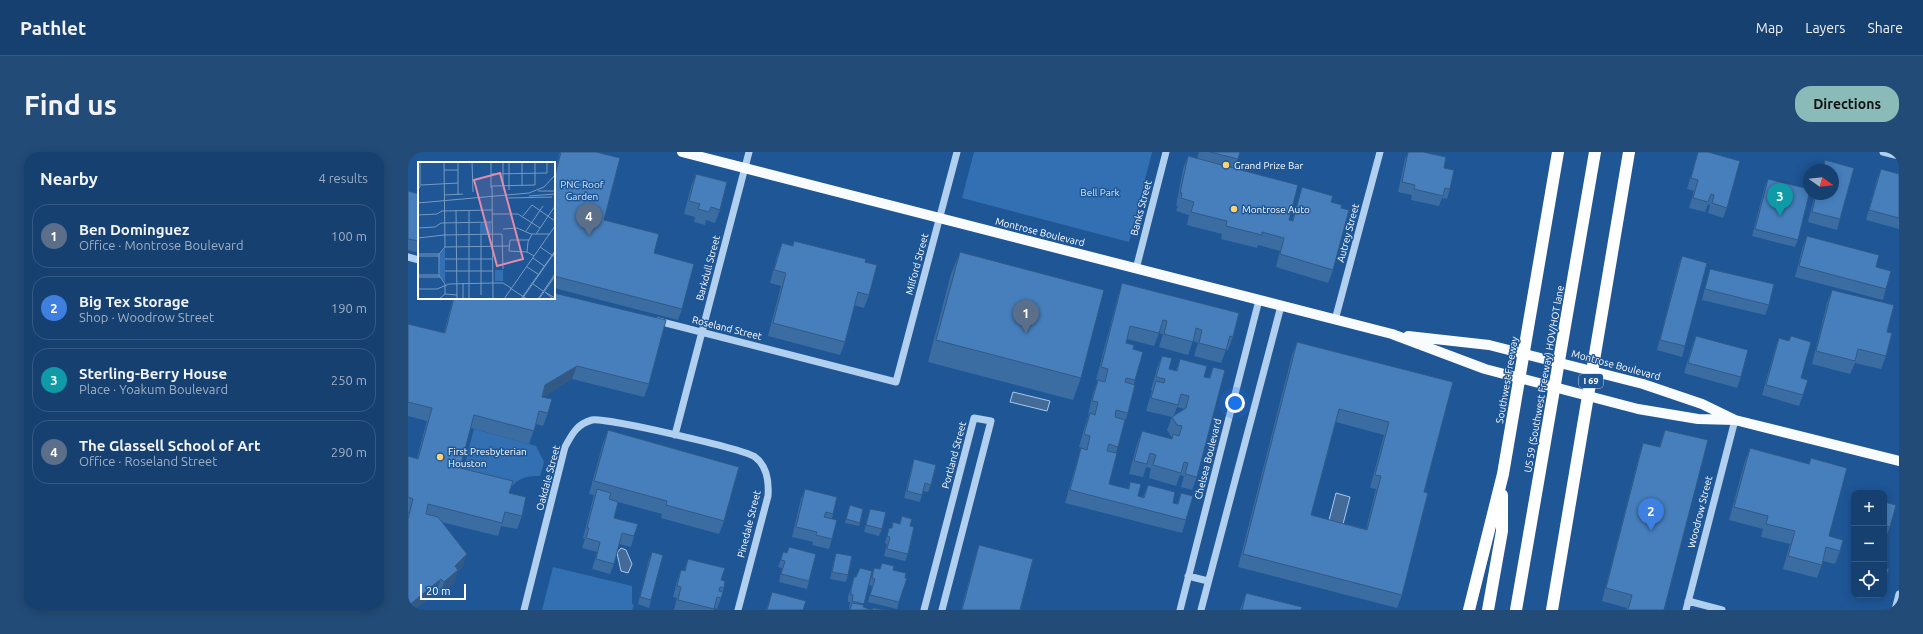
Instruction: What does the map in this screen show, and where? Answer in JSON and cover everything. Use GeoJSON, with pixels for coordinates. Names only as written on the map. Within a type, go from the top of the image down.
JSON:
{"type":"FeatureCollection","features":[{"type":"Feature","properties":{"kind":"highway","name":"Southwest Freeway"},"geometry":{"type":"LineString","coordinates":[[1469,610],[1502,474],[1558,152]]}},
{"type":"Feature","properties":{"kind":"highway","name":"US 59 (Southwest Freeway) HOV/HOT lane"},"geometry":{"type":"LineString","coordinates":[[1516,610],[1595,152]]}},
{"type":"Feature","properties":{"kind":"highway","name":"I 69"},"geometry":{"type":"LineString","coordinates":[[1552,610],[1629,152]]}},
{"type":"Feature","properties":{"kind":"highway"},"geometry":{"type":"LineString","coordinates":[[1488,610],[1502,531],[1502,474]]}},
{"type":"Feature","properties":{"kind":"main road","name":"Montrose Boulevard"},"geometry":{"type":"LineString","coordinates":[[682,152],[1392,334],[1485,369],[1638,409],[1698,419],[1734,420],[1899,461]]}},
{"type":"Feature","properties":{"kind":"main road","name":"Montrose Boulevard"},"geometry":{"type":"LineString","coordinates":[[1392,334],[1489,345],[1643,384],[1702,404],[1734,420]]}},
{"type":"Feature","properties":{"kind":"street","name":"Barkdull Street"},"geometry":{"type":"LineString","coordinates":[[675,435],[749,152]]}},
{"type":"Feature","properties":{"kind":"street","name":"Milford Street"},"geometry":{"type":"LineString","coordinates":[[896,382],[957,152]]}},
{"type":"Feature","properties":{"kind":"street","name":"Banks Street"},"geometry":{"type":"LineString","coordinates":[[1136,269],[1166,152]]}},
{"type":"Feature","properties":{"kind":"street","name":"Autrey Street"},"geometry":{"type":"LineString","coordinates":[[1335,320],[1380,152]]}},
{"type":"Feature","properties":{"kind":"street"},"geometry":{"type":"LineString","coordinates":[[1883,152],[1899,156]]}},
{"type":"Feature","properties":{"kind":"street"},"geometry":{"type":"LineString","coordinates":[[408,257],[418,260]]}},
{"type":"Feature","properties":{"kind":"street","name":"Chelsea Boulevard"},"geometry":{"type":"LineString","coordinates":[[1180,610],[1259,300]]}},
{"type":"Feature","properties":{"kind":"street"},"geometry":{"type":"LineString","coordinates":[[1201,610],[1281,306]]}},
{"type":"Feature","properties":{"kind":"street","name":"Roseland Street"},"geometry":{"type":"LineString","coordinates":[[650,318],[896,382]]}},
{"type":"Feature","properties":{"kind":"street","name":"Portland Street"},"geometry":{"type":"LineString","coordinates":[[924,610],[974,418],[991,421],[942,610]]}},
{"type":"Feature","properties":{"kind":"street","name":"Oakdale Street"},"geometry":{"type":"LineString","coordinates":[[524,610],[565,447],[573,432],[583,424],[594,420],[608,421],[675,435]]}},
{"type":"Feature","properties":{"kind":"street","name":"Woodrow Street"},"geometry":{"type":"LineString","coordinates":[[1686,610],[1734,420]]}},
{"type":"Feature","properties":{"kind":"street","name":"Pinedale Street"},"geometry":{"type":"LineString","coordinates":[[675,435],[755,457],[764,468],[769,481],[768,496],[738,610]]}},
{"type":"Feature","properties":{"kind":"street"},"geometry":{"type":"LineString","coordinates":[[1188,576],[1208,581]]}},
{"type":"Feature","properties":{"kind":"street"},"geometry":{"type":"LineString","coordinates":[[1895,610],[1899,594]]}},
{"type":"Feature","properties":{"kind":"street"},"geometry":{"type":"LineString","coordinates":[[1688,602],[1722,610]]}},
{"type":"Feature","properties":{"kind":"green space","name":"Bell Park"},"geometry":{"type":"Polygon","coordinates":[[[974,152],[1152,152],[1129,242],[962,198],[974,152]]]}},
{"type":"Feature","properties":{"kind":"green space"},"geometry":{"type":"Polygon","coordinates":[[[474,429],[536,446],[544,462],[540,476],[522,478],[509,490],[460,482],[474,429]]]}},
{"type":"Feature","properties":{"kind":"green space"},"geometry":{"type":"Polygon","coordinates":[[[553,567],[632,586],[632,604],[634,605],[632,610],[542,610],[553,567]]]}},
{"type":"Feature","properties":{"kind":"shaded area"},"geometry":{"type":"Polygon","coordinates":[[[1013,392],[1050,401],[1047,411],[1010,402],[1013,392]]]}},
{"type":"Feature","properties":{"kind":"shaded area"},"geometry":{"type":"Polygon","coordinates":[[[1336,493],[1350,497],[1341,532],[1327,528],[1336,493]]]}},
{"type":"Feature","properties":{"kind":"shaded area"},"geometry":{"type":"Polygon","coordinates":[[[621,548],[626,550],[632,564],[628,573],[621,571],[617,553],[621,548]]]}},
{"type":"Feature","properties":{"kind":"building"},"geometry":{"type":"Polygon","coordinates":[[[561,152],[596,152],[620,158],[604,220],[659,234],[654,253],[694,264],[682,309],[555,276],[555,175],[561,152]]]}},
{"type":"Feature","properties":{"kind":"building"},"geometry":{"type":"Polygon","coordinates":[[[1210,152],[1240,152],[1238,159],[1210,152]]]}},
{"type":"Feature","properties":{"kind":"building"},"geometry":{"type":"Polygon","coordinates":[[[1408,152],[1423,152],[1446,157],[1444,168],[1454,170],[1450,189],[1445,188],[1443,196],[1414,189],[1415,185],[1402,182],[1408,152]]]}},
{"type":"Feature","properties":{"kind":"building"},"geometry":{"type":"Polygon","coordinates":[[[1698,152],[1708,152],[1740,161],[1727,208],[1712,203],[1714,195],[1711,194],[1708,202],[1693,198],[1698,180],[1691,178],[1698,152]]]}},
{"type":"Feature","properties":{"kind":"building"},"geometry":{"type":"Polygon","coordinates":[[[1188,156],[1298,185],[1289,220],[1293,221],[1302,187],[1333,196],[1331,202],[1342,205],[1341,208],[1349,210],[1333,270],[1280,254],[1284,238],[1262,232],[1262,235],[1226,226],[1227,221],[1191,212],[1194,202],[1181,198],[1182,193],[1180,193],[1188,156]]]}},
{"type":"Feature","properties":{"kind":"building"},"geometry":{"type":"Polygon","coordinates":[[[1825,160],[1854,168],[1840,219],[1812,212],[1815,200],[1839,200],[1839,164],[1824,164],[1825,160]]]}},
{"type":"Feature","properties":{"kind":"building"},"geometry":{"type":"Polygon","coordinates":[[[1881,169],[1899,174],[1899,218],[1869,210],[1881,169]]]}},
{"type":"Feature","properties":{"kind":"building"},"geometry":{"type":"Polygon","coordinates":[[[696,174],[727,182],[720,210],[711,207],[709,212],[698,209],[700,204],[689,201],[696,174]]]}},
{"type":"Feature","properties":{"kind":"building"},"geometry":{"type":"Polygon","coordinates":[[[1768,179],[1803,188],[1803,200],[1808,200],[1798,240],[1755,229],[1768,179]]]}},
{"type":"Feature","properties":{"kind":"building"},"geometry":{"type":"Polygon","coordinates":[[[408,191],[418,194],[418,241],[408,239],[408,191]]]}},
{"type":"Feature","properties":{"kind":"building"},"geometry":{"type":"Polygon","coordinates":[[[1807,236],[1879,255],[1876,267],[1891,271],[1886,289],[1799,266],[1807,236]]]}},
{"type":"Feature","properties":{"kind":"building"},"geometry":{"type":"Polygon","coordinates":[[[794,241],[866,259],[865,262],[877,265],[869,295],[858,292],[845,342],[773,323],[786,273],[774,270],[782,243],[793,246],[794,241]]]}},
{"type":"Feature","properties":{"kind":"building"},"geometry":{"type":"Polygon","coordinates":[[[960,252],[1104,290],[1081,378],[936,340],[960,252]]]}},
{"type":"Feature","properties":{"kind":"building"},"geometry":{"type":"Polygon","coordinates":[[[1682,256],[1707,263],[1685,346],[1660,340],[1682,256]]]}},
{"type":"Feature","properties":{"kind":"building"},"geometry":{"type":"Polygon","coordinates":[[[1710,269],[1774,284],[1769,305],[1705,289],[1710,269]]]}},
{"type":"Feature","properties":{"kind":"building"},"geometry":{"type":"Polygon","coordinates":[[[1122,283],[1239,313],[1233,337],[1230,336],[1226,350],[1199,343],[1202,330],[1196,328],[1193,342],[1164,334],[1167,321],[1163,320],[1159,333],[1130,326],[1126,343],[1134,345],[1133,349],[1143,352],[1135,380],[1126,378],[1125,382],[1135,385],[1128,413],[1116,410],[1115,417],[1125,420],[1118,447],[1109,444],[1107,451],[1117,453],[1109,484],[1129,489],[1130,482],[1141,484],[1138,496],[1144,498],[1148,485],[1175,492],[1173,503],[1178,504],[1181,493],[1193,496],[1186,520],[1070,490],[1081,448],[1087,450],[1090,436],[1084,434],[1090,413],[1095,415],[1098,402],[1092,401],[1098,380],[1105,382],[1108,369],[1101,367],[1122,283]]]}},
{"type":"Feature","properties":{"kind":"building"},"geometry":{"type":"Polygon","coordinates":[[[1832,290],[1894,305],[1887,332],[1892,333],[1886,356],[1858,349],[1855,361],[1816,351],[1832,290]]]}},
{"type":"Feature","properties":{"kind":"building","name":"First Presbyterian Houston"},"geometry":{"type":"Polygon","coordinates":[[[555,293],[666,320],[649,384],[577,366],[545,385],[542,397],[552,399],[548,413],[539,411],[534,431],[474,415],[460,468],[513,481],[509,493],[526,497],[522,516],[505,512],[502,523],[428,504],[426,514],[438,517],[467,554],[455,566],[458,570],[444,582],[441,579],[408,606],[408,519],[413,499],[408,497],[408,456],[418,459],[432,408],[408,402],[408,324],[445,333],[454,299],[555,299],[555,293]]]}},
{"type":"Feature","properties":{"kind":"building"},"geometry":{"type":"Polygon","coordinates":[[[1696,336],[1748,350],[1741,377],[1688,363],[1696,336]]]}},
{"type":"Feature","properties":{"kind":"building"},"geometry":{"type":"Polygon","coordinates":[[[1791,336],[1811,342],[1801,378],[1808,380],[1803,395],[1766,385],[1779,338],[1789,341],[1791,336]]]}},
{"type":"Feature","properties":{"kind":"building"},"geometry":{"type":"Polygon","coordinates":[[[1297,342],[1453,382],[1424,492],[1428,493],[1402,595],[1243,554],[1297,342]],[[1339,409],[1311,515],[1367,530],[1381,476],[1375,475],[1389,422],[1339,409]]]}},
{"type":"Feature","properties":{"kind":"building"},"geometry":{"type":"Polygon","coordinates":[[[1162,356],[1172,358],[1169,369],[1177,371],[1180,359],[1207,366],[1204,377],[1210,378],[1213,367],[1225,370],[1197,477],[1185,474],[1188,463],[1184,462],[1181,473],[1153,465],[1156,455],[1150,453],[1147,464],[1134,461],[1142,431],[1172,439],[1173,434],[1179,436],[1182,426],[1177,425],[1172,417],[1186,408],[1189,396],[1181,394],[1178,405],[1151,398],[1156,381],[1164,383],[1165,379],[1156,377],[1162,356]]]}},
{"type":"Feature","properties":{"kind":"building"},"geometry":{"type":"Polygon","coordinates":[[[608,430],[739,467],[724,521],[666,505],[667,501],[594,481],[608,430]]]}},
{"type":"Feature","properties":{"kind":"building"},"geometry":{"type":"Polygon","coordinates":[[[1665,430],[1708,440],[1664,610],[1628,610],[1632,595],[1606,588],[1643,443],[1660,447],[1665,430]]]}},
{"type":"Feature","properties":{"kind":"building"},"geometry":{"type":"Polygon","coordinates":[[[1750,448],[1809,464],[1811,458],[1847,468],[1829,536],[1843,540],[1840,551],[1826,547],[1822,565],[1788,556],[1795,531],[1766,524],[1768,516],[1734,507],[1750,448]]]}},
{"type":"Feature","properties":{"kind":"building"},"geometry":{"type":"Polygon","coordinates":[[[914,459],[936,465],[931,485],[925,483],[922,495],[907,491],[914,459]]]}},
{"type":"Feature","properties":{"kind":"building"},"geometry":{"type":"Polygon","coordinates":[[[597,489],[611,493],[609,499],[618,502],[614,518],[638,524],[634,536],[622,533],[614,564],[596,559],[600,542],[586,538],[589,528],[587,528],[597,489]]]}},
{"type":"Feature","properties":{"kind":"building"},"geometry":{"type":"Polygon","coordinates":[[[805,489],[837,497],[833,514],[826,512],[824,517],[837,520],[832,539],[816,535],[817,532],[796,527],[805,489]]]}},
{"type":"Feature","properties":{"kind":"building"},"geometry":{"type":"Polygon","coordinates":[[[1887,503],[1896,505],[1890,527],[1887,526],[1887,503]]]}},
{"type":"Feature","properties":{"kind":"building"},"geometry":{"type":"Polygon","coordinates":[[[850,505],[863,509],[860,523],[846,519],[850,505]]]}},
{"type":"Feature","properties":{"kind":"building"},"geometry":{"type":"Polygon","coordinates":[[[870,509],[886,512],[882,529],[866,525],[870,509]]]}},
{"type":"Feature","properties":{"kind":"building"},"geometry":{"type":"Polygon","coordinates":[[[902,516],[912,519],[910,526],[914,527],[908,554],[887,549],[890,537],[887,536],[889,528],[892,528],[893,522],[900,524],[902,516]]]}},
{"type":"Feature","properties":{"kind":"building"},"geometry":{"type":"Polygon","coordinates":[[[979,545],[1033,559],[1020,610],[962,610],[979,545]]]}},
{"type":"Feature","properties":{"kind":"building"},"geometry":{"type":"Polygon","coordinates":[[[789,547],[816,554],[809,581],[781,574],[785,561],[781,560],[783,552],[787,553],[789,547]]]}},
{"type":"Feature","properties":{"kind":"building"},"geometry":{"type":"Polygon","coordinates":[[[652,552],[663,555],[651,600],[640,597],[652,552]]]}},
{"type":"Feature","properties":{"kind":"building"},"geometry":{"type":"Polygon","coordinates":[[[836,553],[852,556],[848,575],[832,572],[836,553]]]}},
{"type":"Feature","properties":{"kind":"building"},"geometry":{"type":"Polygon","coordinates":[[[688,559],[725,568],[721,580],[725,581],[724,588],[720,587],[719,591],[723,592],[721,598],[717,597],[714,609],[678,600],[681,587],[677,586],[681,570],[685,571],[688,559]]]}},
{"type":"Feature","properties":{"kind":"building"},"geometry":{"type":"Polygon","coordinates":[[[882,563],[894,566],[893,570],[906,573],[905,578],[907,578],[899,602],[870,595],[875,579],[872,578],[874,568],[880,569],[882,563]]]}},
{"type":"Feature","properties":{"kind":"building"},"geometry":{"type":"Polygon","coordinates":[[[860,568],[872,571],[864,604],[852,601],[853,595],[851,595],[854,577],[856,577],[860,568]]]}},
{"type":"Feature","properties":{"kind":"building"},"geometry":{"type":"Polygon","coordinates":[[[772,592],[806,601],[803,610],[767,610],[772,592]]]}},
{"type":"Feature","properties":{"kind":"building"},"geometry":{"type":"Polygon","coordinates":[[[1246,593],[1302,607],[1301,610],[1242,610],[1246,593]]]}},
{"type":"Feature","properties":{"kind":"building"},"geometry":{"type":"Polygon","coordinates":[[[852,603],[864,605],[863,607],[872,610],[850,610],[852,603]]]}},
{"type":"Feature","properties":{"kind":"building"},"geometry":{"type":"Polygon","coordinates":[[[873,608],[886,610],[872,610],[873,608]]]}},
{"type":"Feature","properties":{"kind":"place","name":"Grand Prize Bar"},"geometry":{"type":"Point","coordinates":[1226,165]}},
{"type":"Feature","properties":{"kind":"place","name":"Montrose Auto"},"geometry":{"type":"Point","coordinates":[1234,209]}},
{"type":"Feature","properties":{"kind":"place","name":"Sterling-Berry House"},"geometry":{"type":"Point","coordinates":[1780,216]}},
{"type":"Feature","properties":{"kind":"place","name":"The Glassell School of Art"},"geometry":{"type":"Point","coordinates":[589,236]}},
{"type":"Feature","properties":{"kind":"place","name":"Ben Dominguez"},"geometry":{"type":"Point","coordinates":[1026,333]}},
{"type":"Feature","properties":{"kind":"place","name":"First Presbyterian Houston"},"geometry":{"type":"Point","coordinates":[440,457]}},
{"type":"Feature","properties":{"kind":"place","name":"Big Tex Storage"},"geometry":{"type":"Point","coordinates":[1651,531]}},
{"type":"Feature","properties":{"kind":"park label","name":"PNC Roof Garden"},"geometry":{"type":"Point","coordinates":[582,190]}}]}
